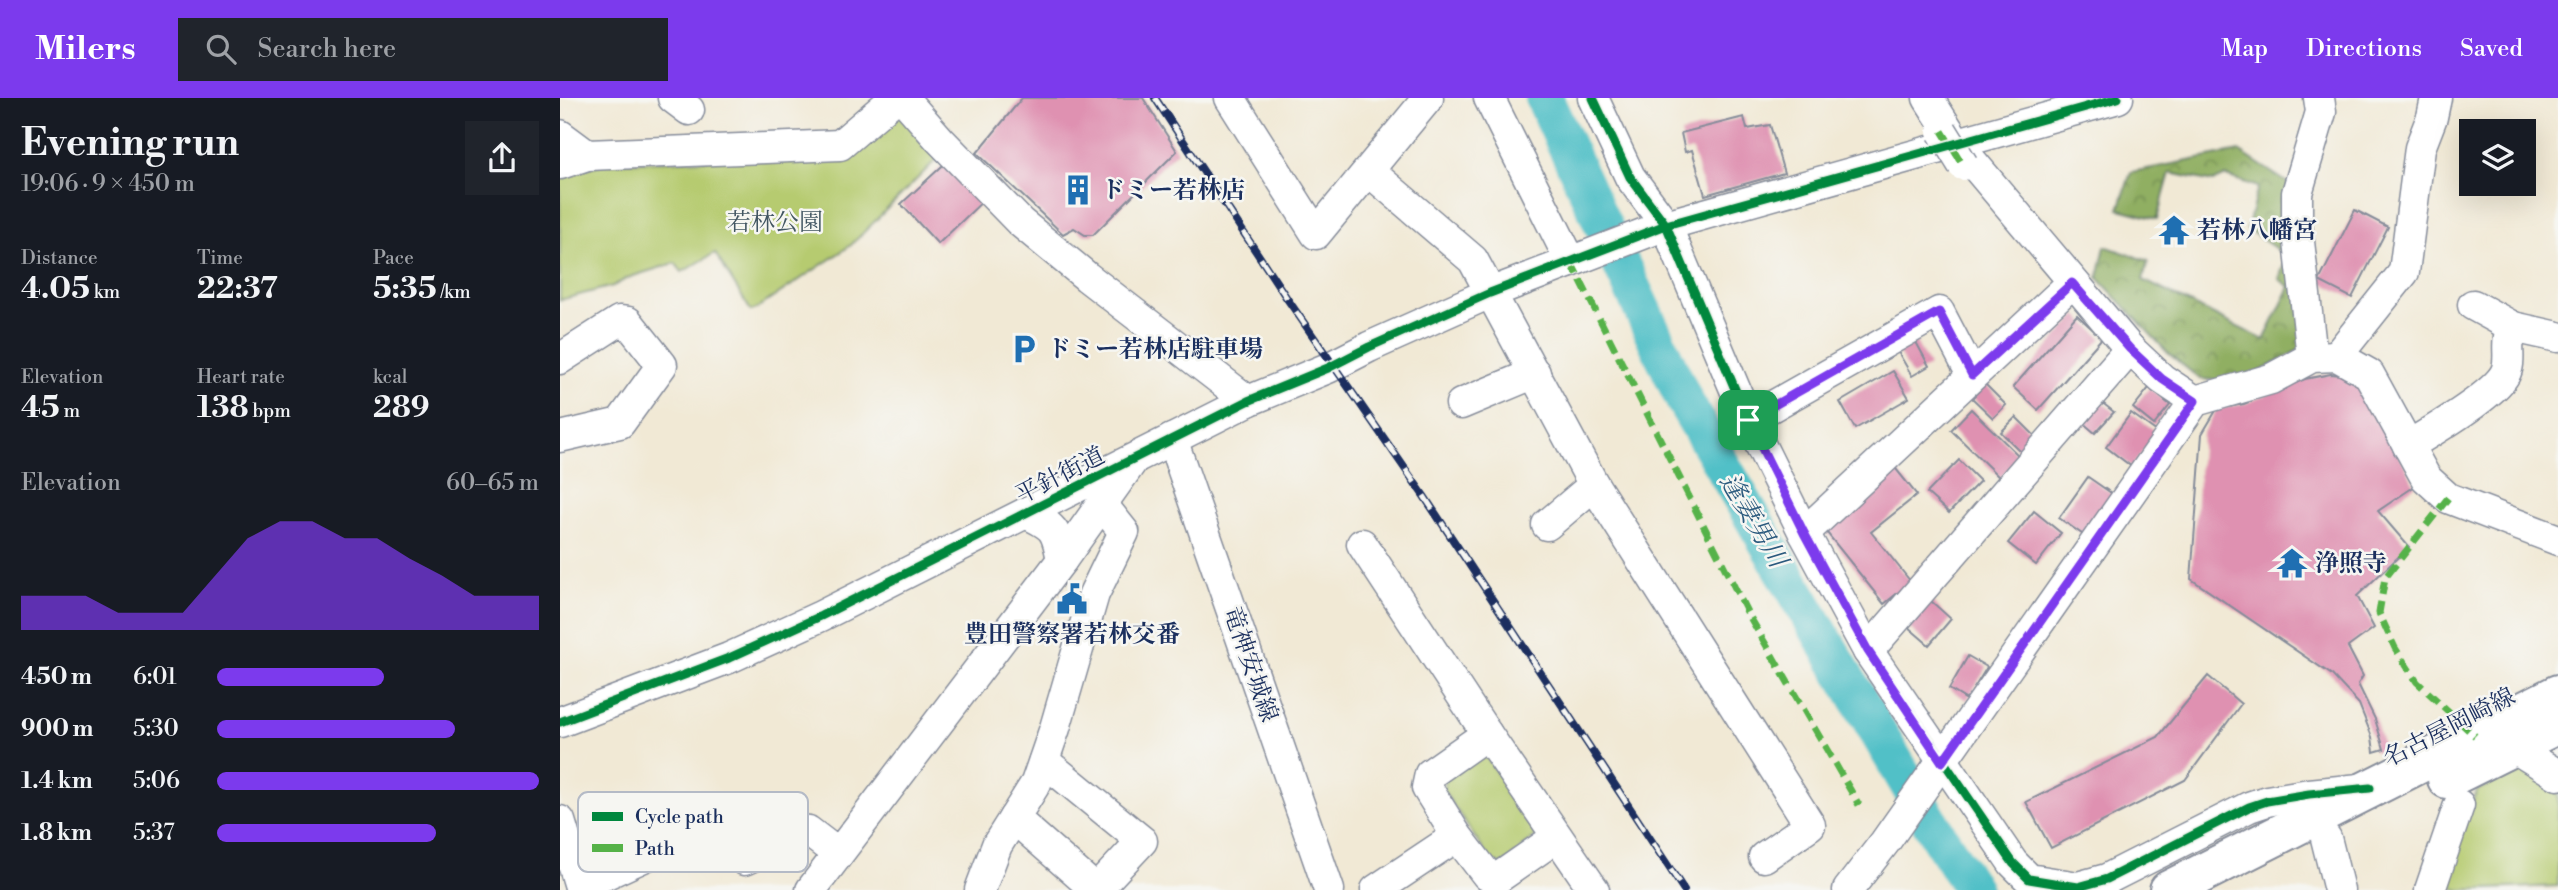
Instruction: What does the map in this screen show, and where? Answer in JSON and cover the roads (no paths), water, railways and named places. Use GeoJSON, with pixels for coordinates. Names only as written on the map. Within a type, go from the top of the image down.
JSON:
{"type":"FeatureCollection","features":[{"type":"Feature","properties":{"kind":"main road","name":"名古屋岡崎線"},"geometry":{"type":"LineString","coordinates":[[2169,890],[2558,694]]}},
{"type":"Feature","properties":{"kind":"main road","name":"名古屋岡崎線"},"geometry":{"type":"LineString","coordinates":[[2224,890],[2558,724]]}},
{"type":"Feature","properties":{"kind":"street"},"geometry":{"type":"LineString","coordinates":[[560,135],[573,160],[840,145],[895,98]]}},
{"type":"Feature","properties":{"kind":"street"},"geometry":{"type":"LineString","coordinates":[[903,98],[1020,222],[1248,401]]}},
{"type":"Feature","properties":{"kind":"street"},"geometry":{"type":"LineString","coordinates":[[1230,98],[1316,234],[1428,98]]}},
{"type":"Feature","properties":{"kind":"street"},"geometry":{"type":"LineString","coordinates":[[1489,98],[1574,260]]}},
{"type":"Feature","properties":{"kind":"street"},"geometry":{"type":"LineString","coordinates":[[1593,98],[1630,177],[1659,228],[1804,533],[1868,651],[2013,863],[2029,879],[2053,887],[2078,887],[2107,879],[2249,807],[2309,794],[2370,788]]}},
{"type":"Feature","properties":{"kind":"street"},"geometry":{"type":"LineString","coordinates":[[1928,98],[1954,147],[2130,349],[2162,379],[2195,401]]}},
{"type":"Feature","properties":{"kind":"street","name":"平針街道"},"geometry":{"type":"LineString","coordinates":[[560,722],[729,658],[821,616],[1248,401],[1328,368],[1490,293],[1659,228],[1954,147],[2119,98]]}},
{"type":"Feature","properties":{"kind":"street"},"geometry":{"type":"LineString","coordinates":[[2319,98],[2321,112],[2297,193],[2297,224],[2325,356]]}},
{"type":"Feature","properties":{"kind":"street"},"geometry":{"type":"LineString","coordinates":[[1848,890],[1942,762],[2195,401],[2271,379],[2325,356],[2404,272],[2420,148],[2436,98]]}},
{"type":"Feature","properties":{"kind":"street"},"geometry":{"type":"LineString","coordinates":[[1369,171],[1474,260],[1594,485],[1810,825],[1764,857]]}},
{"type":"Feature","properties":{"kind":"street"},"geometry":{"type":"LineString","coordinates":[[1804,533],[2072,283]]}},
{"type":"Feature","properties":{"kind":"street"},"geometry":{"type":"LineString","coordinates":[[2473,304],[2513,327],[2558,337]]}},
{"type":"Feature","properties":{"kind":"street"},"geometry":{"type":"LineString","coordinates":[[1748,420],[1939,312],[1972,375]]}},
{"type":"Feature","properties":{"kind":"street"},"geometry":{"type":"LineString","coordinates":[[560,359],[619,321],[628,322],[662,365],[620,423],[560,437]]}},
{"type":"Feature","properties":{"kind":"street"},"geometry":{"type":"LineString","coordinates":[[2409,446],[2453,418],[2504,377],[2509,365],[2508,336],[2513,327]]}},
{"type":"Feature","properties":{"kind":"street"},"geometry":{"type":"LineString","coordinates":[[1868,651],[2130,349]]}},
{"type":"Feature","properties":{"kind":"street"},"geometry":{"type":"LineString","coordinates":[[2325,356],[2369,374],[2426,478],[2448,498],[2558,540]]}},
{"type":"Feature","properties":{"kind":"street"},"geometry":{"type":"LineString","coordinates":[[1461,404],[1535,373]]}},
{"type":"Feature","properties":{"kind":"street","name":"竜神安城線"},"geometry":{"type":"LineString","coordinates":[[1172,439],[1329,890]]}},
{"type":"Feature","properties":{"kind":"street"},"geometry":{"type":"LineString","coordinates":[[811,890],[1062,560],[1136,457]]}},
{"type":"Feature","properties":{"kind":"street"},"geometry":{"type":"LineString","coordinates":[[1547,525],[1594,485]]}},
{"type":"Feature","properties":{"kind":"street"},"geometry":{"type":"LineString","coordinates":[[979,890],[997,845],[1036,783],[1094,594],[1124,532],[1101,503]]}},
{"type":"Feature","properties":{"kind":"street"},"geometry":{"type":"LineString","coordinates":[[1026,513],[1047,523],[1056,534],[1062,560]]}},
{"type":"Feature","properties":{"kind":"street"},"geometry":{"type":"LineString","coordinates":[[1362,544],[1486,734],[1594,890]]}},
{"type":"Feature","properties":{"kind":"street"},"geometry":{"type":"LineString","coordinates":[[1486,734],[1430,774],[1427,788],[1457,836],[1487,875],[1498,878],[1558,837]]}},
{"type":"Feature","properties":{"kind":"street"},"geometry":{"type":"LineString","coordinates":[[2513,747],[2558,775]]}},
{"type":"Feature","properties":{"kind":"street"},"geometry":{"type":"LineString","coordinates":[[1014,818],[1096,890],[1142,841],[1044,761]]}},
{"type":"Feature","properties":{"kind":"street"},"geometry":{"type":"LineString","coordinates":[[2430,890],[2459,805]]}},
{"type":"Feature","properties":{"kind":"street"},"geometry":{"type":"LineString","coordinates":[[560,821],[580,888],[614,872]]}},
{"type":"Feature","properties":{"kind":"street"},"geometry":{"type":"LineString","coordinates":[[808,831],[838,854]]}},
{"type":"Feature","properties":{"kind":"street"},"geometry":{"type":"LineString","coordinates":[[1376,890],[1457,836]]}},
{"type":"Feature","properties":{"kind":"street"},"geometry":{"type":"LineString","coordinates":[[2326,838],[2339,890]]}},
{"type":"Feature","properties":{"kind":"waterway","name":"逢妻男川"},"geometry":{"type":"LineString","coordinates":[[1544,98],[1685,402],[1939,837],[1973,890]]}},
{"type":"Feature","properties":{"kind":"railway"},"geometry":{"type":"LineString","coordinates":[[1155,98],[1288,300],[1424,496],[1684,890]]}},
{"type":"Feature","properties":{"kind":"place","name":"ドミー若林店"},"geometry":{"type":"Point","coordinates":[1078,190]}},
{"type":"Feature","properties":{"kind":"place","name":"若林八幡宮"},"geometry":{"type":"Point","coordinates":[2174,230]}},
{"type":"Feature","properties":{"kind":"place","name":"ドミー若林店駐車場"},"geometry":{"type":"Point","coordinates":[1024,349]}},
{"type":"Feature","properties":{"kind":"place","name":"浄照寺"},"geometry":{"type":"Point","coordinates":[2292,563]}},
{"type":"Feature","properties":{"kind":"place","name":"豊田警察署若林交番"},"geometry":{"type":"Point","coordinates":[1072,599]}},
{"type":"Feature","properties":{"kind":"park label","name":"若林公園"},"geometry":{"type":"Point","coordinates":[775,222]}}]}
